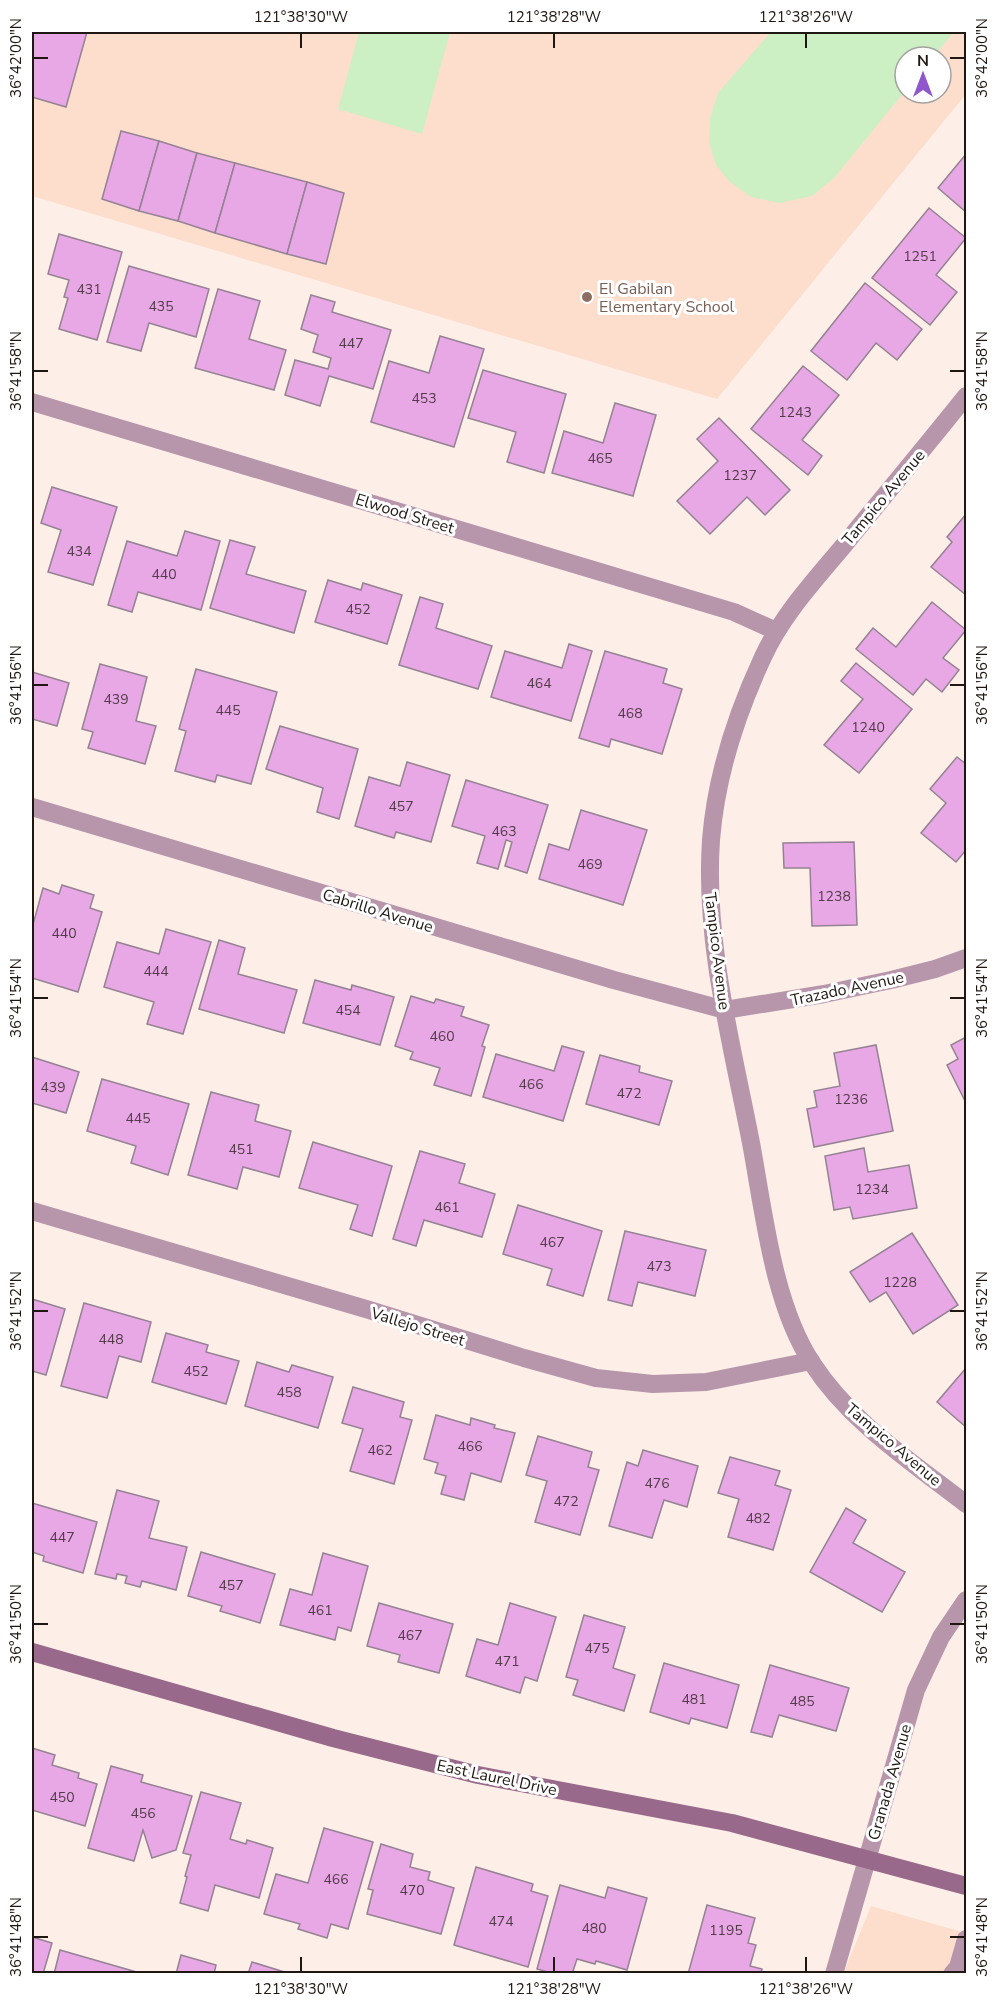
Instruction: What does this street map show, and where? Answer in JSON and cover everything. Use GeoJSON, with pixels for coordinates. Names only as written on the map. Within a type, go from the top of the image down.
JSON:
{"type":"FeatureCollection","features":[{"type":"Feature","properties":{"kind":"main road","name":"East Laurel Drive"},"geometry":{"type":"LineString","coordinates":[[32,1652],[333,1738],[478,1775],[695,1815],[867,1858],[966,1886]]}},
{"type":"Feature","properties":{"kind":"street","name":"Tampico Avenue"},"geometry":{"type":"LineString","coordinates":[[966,396],[776,631],[760,664],[734,730],[721,774],[714,816],[710,886],[712,928],[725,1010],[780,1287],[793,1324],[811,1361],[834,1392],[859,1418],[966,1504]]}},
{"type":"Feature","properties":{"kind":"street","name":"Elwood Street"},"geometry":{"type":"LineString","coordinates":[[32,402],[734,612],[776,631]]}},
{"type":"Feature","properties":{"kind":"street","name":"Cabrillo Avenue"},"geometry":{"type":"LineString","coordinates":[[32,807],[614,980],[725,1010]]}},
{"type":"Feature","properties":{"kind":"street","name":"Trazado Avenue"},"geometry":{"type":"LineString","coordinates":[[725,1010],[771,1004],[891,980],[935,969],[966,958]]}},
{"type":"Feature","properties":{"kind":"street","name":"Vallejo Street"},"geometry":{"type":"LineString","coordinates":[[32,1211],[596,1378],[653,1384],[706,1382],[811,1361]]}},
{"type":"Feature","properties":{"kind":"street","name":"Granada Avenue"},"geometry":{"type":"LineString","coordinates":[[834,1974],[916,1690],[941,1637],[966,1600]]}},
{"type":"Feature","properties":{"kind":"street"},"geometry":{"type":"LineString","coordinates":[[952,1974],[958,1966],[966,1939]]}},
{"type":"Feature","properties":{"kind":"shaded area","name":"El Gabilan Elementary School"},"geometry":{"type":"Polygon","coordinates":[[[32,32],[966,32],[966,94],[717,399],[32,196],[32,32]]]}},
{"type":"Feature","properties":{"kind":"shaded area"},"geometry":{"type":"Polygon","coordinates":[[[871,1906],[966,1933],[966,1973],[843,1974],[871,1906]]]}},
{"type":"Feature","properties":{"kind":"green space"},"geometry":{"type":"Polygon","coordinates":[[[359,32],[450,32],[422,134],[338,109],[359,32]]]}},
{"type":"Feature","properties":{"kind":"green space"},"geometry":{"type":"Polygon","coordinates":[[[771,32],[954,32],[943,45],[893,45],[894,105],[834,178],[812,196],[779,203],[751,197],[730,182],[716,165],[709,143],[710,118],[718,93],[771,32]]]}},
{"type":"Feature","properties":{"kind":"building"},"geometry":{"type":"Polygon","coordinates":[[[32,32],[87,32],[66,107],[32,97],[32,32]]]}},
{"type":"Feature","properties":{"kind":"building"},"geometry":{"type":"Polygon","coordinates":[[[121,131],[159,141],[139,211],[102,199],[121,131]]]}},
{"type":"Feature","properties":{"kind":"building"},"geometry":{"type":"Polygon","coordinates":[[[159,141],[197,153],[178,221],[139,211],[159,141]]]}},
{"type":"Feature","properties":{"kind":"building"},"geometry":{"type":"Polygon","coordinates":[[[197,153],[235,163],[215,233],[178,221],[197,153]]]}},
{"type":"Feature","properties":{"kind":"building"},"geometry":{"type":"Polygon","coordinates":[[[966,154],[966,212],[938,188],[966,154]]]}},
{"type":"Feature","properties":{"kind":"building"},"geometry":{"type":"Polygon","coordinates":[[[235,163],[307,182],[287,254],[215,233],[235,163]]]}},
{"type":"Feature","properties":{"kind":"building"},"geometry":{"type":"Polygon","coordinates":[[[307,182],[344,193],[326,264],[287,254],[307,182]]]}},
{"type":"Feature","properties":{"kind":"building"},"geometry":{"type":"Polygon","coordinates":[[[929,208],[966,238],[936,275],[957,292],[930,325],[872,278],[929,208]]]}},
{"type":"Feature","properties":{"kind":"building"},"geometry":{"type":"Polygon","coordinates":[[[59,234],[122,252],[97,340],[59,329],[68,298],[64,297],[69,280],[48,274],[59,234]]]}},
{"type":"Feature","properties":{"kind":"building"},"geometry":{"type":"Polygon","coordinates":[[[129,266],[209,289],[196,337],[149,323],[141,351],[107,342],[129,266]]]}},
{"type":"Feature","properties":{"kind":"building"},"geometry":{"type":"Polygon","coordinates":[[[865,283],[922,329],[897,360],[876,343],[847,380],[811,351],[865,283]]]}},
{"type":"Feature","properties":{"kind":"building"},"geometry":{"type":"Polygon","coordinates":[[[218,289],[260,301],[249,339],[286,350],[274,390],[195,368],[218,289]]]}},
{"type":"Feature","properties":{"kind":"building"},"geometry":{"type":"Polygon","coordinates":[[[311,295],[335,302],[332,312],[391,330],[373,389],[329,376],[320,406],[285,395],[295,360],[328,369],[331,358],[313,352],[318,335],[301,329],[311,295]]]}},
{"type":"Feature","properties":{"kind":"building"},"geometry":{"type":"Polygon","coordinates":[[[440,336],[484,349],[454,447],[371,422],[389,361],[429,373],[440,336]]]}},
{"type":"Feature","properties":{"kind":"building"},"geometry":{"type":"Polygon","coordinates":[[[803,366],[839,395],[802,440],[822,456],[808,475],[751,429],[803,366]]]}},
{"type":"Feature","properties":{"kind":"building"},"geometry":{"type":"Polygon","coordinates":[[[483,370],[566,394],[544,473],[507,462],[516,432],[468,418],[483,370]]]}},
{"type":"Feature","properties":{"kind":"building"},"geometry":{"type":"Polygon","coordinates":[[[615,403],[656,415],[633,496],[552,473],[564,431],[603,443],[615,403]]]}},
{"type":"Feature","properties":{"kind":"building"},"geometry":{"type":"Polygon","coordinates":[[[719,418],[790,490],[765,515],[747,497],[710,534],[677,501],[718,461],[697,439],[719,418]]]}},
{"type":"Feature","properties":{"kind":"building"},"geometry":{"type":"Polygon","coordinates":[[[52,487],[117,507],[93,585],[48,572],[61,530],[41,523],[52,487]]]}},
{"type":"Feature","properties":{"kind":"building"},"geometry":{"type":"Polygon","coordinates":[[[966,514],[966,595],[931,567],[952,542],[947,537],[966,514]]]}},
{"type":"Feature","properties":{"kind":"building"},"geometry":{"type":"Polygon","coordinates":[[[185,531],[220,541],[201,610],[138,592],[132,612],[108,605],[127,541],[177,556],[185,531]]]}},
{"type":"Feature","properties":{"kind":"building"},"geometry":{"type":"Polygon","coordinates":[[[230,540],[255,547],[246,574],[306,591],[294,633],[210,608],[230,540]]]}},
{"type":"Feature","properties":{"kind":"building"},"geometry":{"type":"Polygon","coordinates":[[[328,580],[361,590],[363,583],[402,595],[387,644],[315,622],[328,580]]]}},
{"type":"Feature","properties":{"kind":"building"},"geometry":{"type":"Polygon","coordinates":[[[420,597],[443,604],[436,628],[492,646],[478,689],[399,665],[420,597]]]}},
{"type":"Feature","properties":{"kind":"building"},"geometry":{"type":"Polygon","coordinates":[[[932,602],[966,630],[943,658],[959,670],[942,692],[926,679],[913,695],[856,649],[873,628],[896,647],[932,602]]]}},
{"type":"Feature","properties":{"kind":"building"},"geometry":{"type":"Polygon","coordinates":[[[569,644],[592,651],[571,721],[491,697],[505,651],[562,668],[569,644]]]}},
{"type":"Feature","properties":{"kind":"building"},"geometry":{"type":"Polygon","coordinates":[[[605,651],[667,669],[663,683],[682,689],[662,754],[611,739],[609,747],[579,738],[605,651]]]}},
{"type":"Feature","properties":{"kind":"building"},"geometry":{"type":"Polygon","coordinates":[[[856,663],[912,709],[859,773],[824,745],[863,699],[841,681],[856,663]]]}},
{"type":"Feature","properties":{"kind":"building"},"geometry":{"type":"Polygon","coordinates":[[[100,664],[147,677],[136,721],[156,726],[145,764],[88,748],[93,732],[82,729],[100,664]]]}},
{"type":"Feature","properties":{"kind":"building"},"geometry":{"type":"Polygon","coordinates":[[[196,669],[277,692],[251,784],[217,775],[215,782],[175,771],[186,731],[179,729],[196,669]]]}},
{"type":"Feature","properties":{"kind":"building"},"geometry":{"type":"Polygon","coordinates":[[[32,672],[69,683],[57,726],[32,719],[32,672]]]}},
{"type":"Feature","properties":{"kind":"building"},"geometry":{"type":"Polygon","coordinates":[[[280,726],[358,749],[339,819],[317,812],[323,788],[266,769],[280,726]]]}},
{"type":"Feature","properties":{"kind":"building"},"geometry":{"type":"Polygon","coordinates":[[[957,757],[966,764],[966,850],[956,862],[921,833],[946,803],[930,789],[957,757]]]}},
{"type":"Feature","properties":{"kind":"building"},"geometry":{"type":"Polygon","coordinates":[[[407,762],[450,775],[431,842],[396,832],[394,838],[355,826],[369,777],[400,786],[407,762]]]}},
{"type":"Feature","properties":{"kind":"building"},"geometry":{"type":"Polygon","coordinates":[[[466,780],[548,805],[527,873],[505,866],[512,842],[506,840],[498,869],[477,863],[485,836],[452,826],[466,780]]]}},
{"type":"Feature","properties":{"kind":"building"},"geometry":{"type":"Polygon","coordinates":[[[581,810],[647,830],[623,905],[539,879],[549,844],[569,850],[581,810]]]}},
{"type":"Feature","properties":{"kind":"building"},"geometry":{"type":"Polygon","coordinates":[[[854,842],[857,925],[812,926],[810,868],[784,868],[783,843],[854,842]]]}},
{"type":"Feature","properties":{"kind":"building"},"geometry":{"type":"Polygon","coordinates":[[[62,885],[94,895],[90,908],[102,912],[78,992],[32,978],[32,928],[43,888],[59,894],[62,885]]]}},
{"type":"Feature","properties":{"kind":"building"},"geometry":{"type":"Polygon","coordinates":[[[166,929],[211,942],[183,1034],[147,1024],[154,1002],[104,987],[117,942],[159,954],[166,929]]]}},
{"type":"Feature","properties":{"kind":"building"},"geometry":{"type":"Polygon","coordinates":[[[219,940],[245,948],[238,974],[297,990],[284,1033],[199,1009],[219,940]]]}},
{"type":"Feature","properties":{"kind":"building"},"geometry":{"type":"Polygon","coordinates":[[[315,980],[351,990],[352,985],[394,997],[380,1045],[303,1023],[315,980]]]}},
{"type":"Feature","properties":{"kind":"building"},"geometry":{"type":"Polygon","coordinates":[[[411,996],[434,1003],[436,999],[464,1007],[461,1016],[489,1025],[471,1096],[434,1085],[440,1068],[410,1059],[413,1052],[395,1046],[411,996]]]}},
{"type":"Feature","properties":{"kind":"building"},"geometry":{"type":"Polygon","coordinates":[[[966,1037],[966,1103],[947,1065],[958,1059],[951,1045],[966,1037]]]}},
{"type":"Feature","properties":{"kind":"building"},"geometry":{"type":"Polygon","coordinates":[[[876,1045],[893,1131],[814,1147],[807,1109],[817,1107],[814,1091],[840,1086],[834,1053],[876,1045]]]}},
{"type":"Feature","properties":{"kind":"building"},"geometry":{"type":"Polygon","coordinates":[[[562,1046],[584,1052],[563,1121],[483,1097],[496,1054],[554,1071],[562,1046]]]}},
{"type":"Feature","properties":{"kind":"building"},"geometry":{"type":"Polygon","coordinates":[[[600,1055],[640,1066],[639,1072],[672,1081],[659,1125],[586,1104],[600,1055]]]}},
{"type":"Feature","properties":{"kind":"building"},"geometry":{"type":"Polygon","coordinates":[[[32,1057],[79,1072],[66,1113],[32,1103],[32,1057]]]}},
{"type":"Feature","properties":{"kind":"building"},"geometry":{"type":"Polygon","coordinates":[[[102,1079],[189,1104],[168,1175],[131,1163],[136,1146],[87,1131],[102,1079]]]}},
{"type":"Feature","properties":{"kind":"building"},"geometry":{"type":"Polygon","coordinates":[[[211,1092],[259,1105],[255,1121],[291,1131],[279,1177],[243,1167],[237,1189],[188,1175],[211,1092]]]}},
{"type":"Feature","properties":{"kind":"building"},"geometry":{"type":"Polygon","coordinates":[[[313,1142],[392,1166],[372,1236],[350,1229],[358,1205],[299,1188],[313,1142]]]}},
{"type":"Feature","properties":{"kind":"building"},"geometry":{"type":"Polygon","coordinates":[[[864,1148],[868,1172],[909,1165],[917,1208],[853,1219],[850,1207],[834,1210],[825,1156],[864,1148]]]}},
{"type":"Feature","properties":{"kind":"building"},"geometry":{"type":"Polygon","coordinates":[[[420,1151],[465,1164],[459,1183],[495,1194],[482,1237],[424,1220],[416,1246],[393,1239],[420,1151]]]}},
{"type":"Feature","properties":{"kind":"building"},"geometry":{"type":"Polygon","coordinates":[[[518,1205],[602,1231],[583,1296],[547,1285],[552,1269],[503,1254],[518,1205]]]}},
{"type":"Feature","properties":{"kind":"building"},"geometry":{"type":"Polygon","coordinates":[[[625,1231],[706,1250],[695,1296],[638,1282],[632,1306],[608,1300],[625,1231]]]}},
{"type":"Feature","properties":{"kind":"building"},"geometry":{"type":"Polygon","coordinates":[[[912,1233],[958,1305],[913,1334],[886,1292],[870,1302],[850,1272],[912,1233]]]}},
{"type":"Feature","properties":{"kind":"building"},"geometry":{"type":"Polygon","coordinates":[[[32,1299],[65,1309],[46,1375],[32,1371],[32,1299]]]}},
{"type":"Feature","properties":{"kind":"building"},"geometry":{"type":"Polygon","coordinates":[[[84,1303],[151,1322],[141,1362],[119,1356],[107,1398],[61,1386],[84,1303]]]}},
{"type":"Feature","properties":{"kind":"building"},"geometry":{"type":"Polygon","coordinates":[[[166,1333],[208,1345],[206,1352],[239,1361],[226,1404],[152,1382],[166,1333]]]}},
{"type":"Feature","properties":{"kind":"building"},"geometry":{"type":"Polygon","coordinates":[[[257,1362],[289,1372],[292,1365],[333,1377],[318,1428],[245,1406],[257,1362]]]}},
{"type":"Feature","properties":{"kind":"building"},"geometry":{"type":"Polygon","coordinates":[[[966,1368],[966,1427],[937,1402],[966,1368]]]}},
{"type":"Feature","properties":{"kind":"building"},"geometry":{"type":"Polygon","coordinates":[[[353,1387],[404,1402],[400,1417],[412,1420],[394,1484],[350,1471],[363,1429],[342,1423],[353,1387]]]}},
{"type":"Feature","properties":{"kind":"building"},"geometry":{"type":"Polygon","coordinates":[[[436,1415],[470,1425],[471,1418],[495,1425],[494,1428],[515,1433],[501,1482],[471,1473],[464,1500],[441,1494],[446,1476],[435,1473],[438,1463],[424,1459],[436,1415]]]}},
{"type":"Feature","properties":{"kind":"building"},"geometry":{"type":"Polygon","coordinates":[[[538,1436],[592,1452],[588,1467],[599,1470],[580,1535],[535,1522],[547,1481],[526,1475],[538,1436]]]}},
{"type":"Feature","properties":{"kind":"building"},"geometry":{"type":"Polygon","coordinates":[[[643,1450],[698,1466],[687,1507],[664,1500],[652,1538],[609,1526],[627,1462],[638,1466],[643,1450]]]}},
{"type":"Feature","properties":{"kind":"building"},"geometry":{"type":"Polygon","coordinates":[[[730,1457],[780,1471],[775,1485],[791,1490],[773,1550],[728,1537],[739,1499],[718,1493],[730,1457]]]}},
{"type":"Feature","properties":{"kind":"building"},"geometry":{"type":"Polygon","coordinates":[[[117,1490],[159,1501],[149,1538],[187,1547],[176,1590],[142,1581],[140,1587],[125,1583],[127,1576],[117,1574],[116,1579],[95,1574],[117,1490]]]}},
{"type":"Feature","properties":{"kind":"building"},"geometry":{"type":"Polygon","coordinates":[[[32,1503],[97,1522],[83,1573],[43,1561],[44,1556],[32,1552],[32,1503]]]}},
{"type":"Feature","properties":{"kind":"building"},"geometry":{"type":"Polygon","coordinates":[[[846,1508],[866,1520],[853,1543],[905,1572],[882,1612],[810,1572],[846,1508]]]}},
{"type":"Feature","properties":{"kind":"building"},"geometry":{"type":"Polygon","coordinates":[[[201,1552],[275,1574],[260,1623],[220,1611],[222,1606],[188,1596],[201,1552]]]}},
{"type":"Feature","properties":{"kind":"building"},"geometry":{"type":"Polygon","coordinates":[[[323,1553],[368,1566],[351,1631],[338,1627],[335,1640],[280,1625],[290,1589],[312,1595],[323,1553]]]}},
{"type":"Feature","properties":{"kind":"building"},"geometry":{"type":"Polygon","coordinates":[[[379,1603],[453,1624],[439,1673],[398,1662],[400,1655],[367,1646],[379,1603]]]}},
{"type":"Feature","properties":{"kind":"building"},"geometry":{"type":"Polygon","coordinates":[[[510,1603],[556,1617],[537,1681],[525,1677],[520,1693],[466,1676],[477,1639],[498,1645],[510,1603]]]}},
{"type":"Feature","properties":{"kind":"building"},"geometry":{"type":"Polygon","coordinates":[[[584,1615],[625,1627],[613,1668],[635,1675],[624,1711],[573,1695],[578,1680],[566,1677],[584,1615]]]}},
{"type":"Feature","properties":{"kind":"building"},"geometry":{"type":"Polygon","coordinates":[[[664,1663],[739,1685],[727,1728],[691,1718],[689,1724],[650,1712],[664,1663]]]}},
{"type":"Feature","properties":{"kind":"building"},"geometry":{"type":"Polygon","coordinates":[[[770,1665],[849,1688],[836,1731],[779,1715],[772,1737],[751,1732],[770,1665]]]}},
{"type":"Feature","properties":{"kind":"building"},"geometry":{"type":"Polygon","coordinates":[[[32,1748],[55,1755],[52,1765],[79,1773],[78,1778],[97,1784],[85,1826],[32,1810],[32,1748]]]}},
{"type":"Feature","properties":{"kind":"building"},"geometry":{"type":"Polygon","coordinates":[[[111,1766],[143,1775],[141,1782],[192,1796],[176,1850],[152,1858],[143,1830],[134,1861],[88,1848],[111,1766]]]}},
{"type":"Feature","properties":{"kind":"building"},"geometry":{"type":"Polygon","coordinates":[[[201,1792],[241,1803],[230,1839],[246,1844],[247,1840],[273,1848],[259,1898],[215,1885],[208,1911],[180,1903],[191,1855],[183,1853],[201,1792]]]}},
{"type":"Feature","properties":{"kind":"building"},"geometry":{"type":"Polygon","coordinates":[[[324,1828],[373,1842],[348,1929],[331,1924],[327,1938],[298,1929],[300,1924],[264,1914],[276,1874],[308,1883],[324,1828]]]}},
{"type":"Feature","properties":{"kind":"building"},"geometry":{"type":"Polygon","coordinates":[[[381,1844],[413,1854],[410,1867],[430,1872],[428,1880],[454,1888],[441,1934],[367,1914],[373,1890],[368,1889],[381,1844]]]}},
{"type":"Feature","properties":{"kind":"building"},"geometry":{"type":"Polygon","coordinates":[[[476,1867],[533,1884],[531,1891],[548,1896],[528,1967],[454,1945],[476,1867]]]}},
{"type":"Feature","properties":{"kind":"building"},"geometry":{"type":"Polygon","coordinates":[[[560,1885],[605,1898],[608,1887],[647,1898],[627,1970],[596,1961],[595,1964],[577,1959],[572,1974],[555,1974],[537,1969],[560,1885]]]}},
{"type":"Feature","properties":{"kind":"building"},"geometry":{"type":"Polygon","coordinates":[[[707,1905],[755,1918],[748,1943],[756,1945],[750,1966],[762,1969],[761,1974],[688,1974],[707,1905]]]}},
{"type":"Feature","properties":{"kind":"building"},"geometry":{"type":"Polygon","coordinates":[[[32,1937],[52,1943],[43,1974],[32,1974],[32,1937]]]}},
{"type":"Feature","properties":{"kind":"building"},"geometry":{"type":"Polygon","coordinates":[[[60,1950],[140,1973],[54,1974],[60,1950]]]}},
{"type":"Feature","properties":{"kind":"building"},"geometry":{"type":"Polygon","coordinates":[[[181,1955],[216,1965],[214,1974],[176,1974],[181,1955]]]}},
{"type":"Feature","properties":{"kind":"building"},"geometry":{"type":"Polygon","coordinates":[[[252,1962],[291,1974],[248,1974],[252,1962]]]}},
{"type":"Feature","properties":{"kind":"place","name":"El Gabilan Elementary School"},"geometry":{"type":"Point","coordinates":[587,297]}}]}
